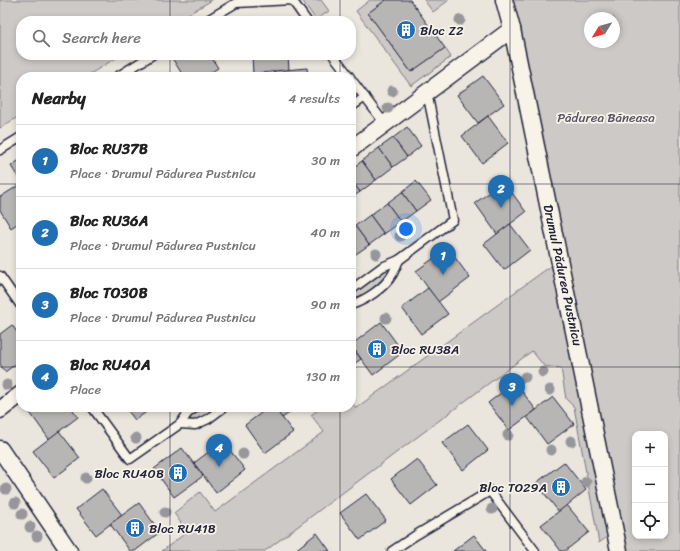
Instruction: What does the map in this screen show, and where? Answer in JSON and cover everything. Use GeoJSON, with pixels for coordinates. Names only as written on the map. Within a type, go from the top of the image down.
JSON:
{"type":"FeatureCollection","features":[{"type":"Feature","properties":{"kind":"street","name":"Drumul Pădurea Pustnicu"},"geometry":{"type":"LineString","coordinates":[[504,0],[512,29],[615,548]]}},
{"type":"Feature","properties":{"kind":"street"},"geometry":{"type":"LineString","coordinates":[[356,145],[512,29]]}},
{"type":"Feature","properties":{"kind":"street"},"geometry":{"type":"LineString","coordinates":[[0,410],[16,398]]}},
{"type":"Feature","properties":{"kind":"street"},"geometry":{"type":"LineString","coordinates":[[0,449],[69,551]]}},
{"type":"Feature","properties":{"kind":"lane"},"geometry":{"type":"LineString","coordinates":[[214,16],[236,3],[292,0],[303,16]]}},
{"type":"Feature","properties":{"kind":"lane"},"geometry":{"type":"LineString","coordinates":[[125,72],[144,60]]}},
{"type":"Feature","properties":{"kind":"lane"},"geometry":{"type":"LineString","coordinates":[[337,60],[346,72]]}},
{"type":"Feature","properties":{"kind":"lane"},"geometry":{"type":"LineString","coordinates":[[356,86],[385,124]]}},
{"type":"Feature","properties":{"kind":"lane"},"geometry":{"type":"LineString","coordinates":[[356,286],[382,267],[399,260],[453,220],[427,92]]}},
{"type":"Feature","properties":{"kind":"lane"},"geometry":{"type":"LineString","coordinates":[[356,103],[365,97]]}},
{"type":"Feature","properties":{"kind":"lane"},"geometry":{"type":"LineString","coordinates":[[0,150],[16,140]]}},
{"type":"Feature","properties":{"kind":"lane"},"geometry":{"type":"LineString","coordinates":[[356,303],[366,298],[380,288],[392,275],[399,260]]}},
{"type":"Feature","properties":{"kind":"lane"},"geometry":{"type":"LineString","coordinates":[[0,276],[16,299]]}},
{"type":"Feature","properties":{"kind":"lane"},"geometry":{"type":"LineString","coordinates":[[96,412],[130,460],[180,424],[189,412]]}},
{"type":"Feature","properties":{"kind":"lane"},"geometry":{"type":"LineString","coordinates":[[180,424],[195,425],[208,419],[217,412]]}},
{"type":"Feature","properties":{"kind":"lane"},"geometry":{"type":"LineString","coordinates":[[392,551],[490,491],[535,551]]}},
{"type":"Feature","properties":{"kind":"green space"},"geometry":{"type":"Polygon","coordinates":[[[0,0],[212,0],[185,16],[16,16],[16,60],[113,60],[93,72],[16,72],[16,118],[0,128],[0,0]]]}},
{"type":"Feature","properties":{"kind":"green space"},"geometry":{"type":"Polygon","coordinates":[[[302,0],[321,0],[329,11],[322,16],[313,16],[302,0]]]}},
{"type":"Feature","properties":{"kind":"green space"},"geometry":{"type":"Polygon","coordinates":[[[370,0],[386,0],[368,13],[411,72],[445,48],[451,57],[411,86],[356,11],[370,0]]]}},
{"type":"Feature","properties":{"kind":"green space"},"geometry":{"type":"Polygon","coordinates":[[[424,0],[449,0],[433,12],[424,0]]]}},
{"type":"Feature","properties":{"kind":"green space","name":"Pădurea Băneasa"},"geometry":{"type":"Polygon","coordinates":[[[504,0],[680,0],[680,551],[620,551],[615,531],[599,543],[574,407],[566,399],[561,368],[544,366],[532,351],[265,551],[162,551],[187,532],[174,513],[200,492],[215,512],[324,432],[311,415],[315,412],[356,412],[356,408],[559,260],[504,0]]]}},
{"type":"Feature","properties":{"kind":"green space"},"geometry":{"type":"Polygon","coordinates":[[[399,260],[392,275],[356,301],[356,287],[399,260]]]}},
{"type":"Feature","properties":{"kind":"green space"},"geometry":{"type":"Polygon","coordinates":[[[191,412],[217,412],[208,419],[180,424],[191,412]]]}},
{"type":"Feature","properties":{"kind":"building","name":"Bloc Z2"},"geometry":{"type":"Polygon","coordinates":[[[386,0],[410,0],[445,48],[411,72],[368,13],[386,0]]]}},
{"type":"Feature","properties":{"kind":"building"},"geometry":{"type":"Polygon","coordinates":[[[173,60],[213,60],[218,68],[212,72],[181,72],[173,60]]]}},
{"type":"Feature","properties":{"kind":"building"},"geometry":{"type":"Polygon","coordinates":[[[252,60],[288,60],[289,70],[253,72],[252,60]]]}},
{"type":"Feature","properties":{"kind":"building"},"geometry":{"type":"Polygon","coordinates":[[[307,68],[307,72],[274,72],[307,68]]]}},
{"type":"Feature","properties":{"kind":"building"},"geometry":{"type":"Polygon","coordinates":[[[483,76],[504,104],[478,123],[457,95],[483,76]]]}},
{"type":"Feature","properties":{"kind":"building"},"geometry":{"type":"Polygon","coordinates":[[[488,116],[508,143],[482,163],[462,136],[488,116]]]}},
{"type":"Feature","properties":{"kind":"building"},"geometry":{"type":"Polygon","coordinates":[[[407,127],[421,146],[407,157],[393,138],[407,127]]]}},
{"type":"Feature","properties":{"kind":"building"},"geometry":{"type":"Polygon","coordinates":[[[393,138],[407,157],[393,167],[379,148],[393,138]]]}},
{"type":"Feature","properties":{"kind":"building"},"geometry":{"type":"Polygon","coordinates":[[[379,148],[393,167],[376,180],[362,161],[379,148]]]}},
{"type":"Feature","properties":{"kind":"building"},"geometry":{"type":"Polygon","coordinates":[[[362,161],[376,180],[360,192],[356,187],[356,165],[362,161]]]}},
{"type":"Feature","properties":{"kind":"building"},"geometry":{"type":"Polygon","coordinates":[[[16,162],[16,174],[11,166],[16,162]]]}},
{"type":"Feature","properties":{"kind":"building"},"geometry":{"type":"Polygon","coordinates":[[[416,181],[431,200],[416,211],[402,192],[416,181]]]}},
{"type":"Feature","properties":{"kind":"building"},"geometry":{"type":"Polygon","coordinates":[[[504,182],[526,212],[497,234],[475,203],[504,182]]]}},
{"type":"Feature","properties":{"kind":"building"},"geometry":{"type":"Polygon","coordinates":[[[16,187],[16,224],[11,228],[0,210],[0,197],[16,187]]]}},
{"type":"Feature","properties":{"kind":"building"},"geometry":{"type":"Polygon","coordinates":[[[356,187],[360,192],[356,195],[356,187]]]}},
{"type":"Feature","properties":{"kind":"building"},"geometry":{"type":"Polygon","coordinates":[[[402,192],[416,211],[401,222],[387,203],[402,192]]]}},
{"type":"Feature","properties":{"kind":"building"},"geometry":{"type":"Polygon","coordinates":[[[387,203],[401,222],[384,234],[370,215],[387,203]]]}},
{"type":"Feature","properties":{"kind":"building"},"geometry":{"type":"Polygon","coordinates":[[[370,215],[384,234],[369,245],[356,225],[370,215]]]}},
{"type":"Feature","properties":{"kind":"building"},"geometry":{"type":"Polygon","coordinates":[[[510,224],[530,250],[504,270],[484,244],[510,224]]]}},
{"type":"Feature","properties":{"kind":"building"},"geometry":{"type":"Polygon","coordinates":[[[356,227],[369,245],[356,254],[356,227]]]}},
{"type":"Feature","properties":{"kind":"building"},"geometry":{"type":"Polygon","coordinates":[[[448,248],[470,278],[438,302],[416,271],[448,248]]]}},
{"type":"Feature","properties":{"kind":"building"},"geometry":{"type":"Polygon","coordinates":[[[428,288],[448,314],[421,334],[402,308],[428,288]]]}},
{"type":"Feature","properties":{"kind":"building","name":"Bloc RU38A"},"geometry":{"type":"Polygon","coordinates":[[[381,322],[403,352],[373,375],[356,352],[356,341],[381,322]]]}},
{"type":"Feature","properties":{"kind":"building"},"geometry":{"type":"Polygon","coordinates":[[[12,325],[16,331],[16,364],[5,372],[0,364],[0,334],[12,325]]]}},
{"type":"Feature","properties":{"kind":"building"},"geometry":{"type":"Polygon","coordinates":[[[356,352],[361,359],[356,362],[356,352]]]}},
{"type":"Feature","properties":{"kind":"building"},"geometry":{"type":"Polygon","coordinates":[[[515,382],[536,410],[509,430],[488,403],[515,382]]]}},
{"type":"Feature","properties":{"kind":"building"},"geometry":{"type":"Polygon","coordinates":[[[553,397],[574,424],[547,444],[527,417],[553,397]]]}},
{"type":"Feature","properties":{"kind":"building"},"geometry":{"type":"Polygon","coordinates":[[[29,412],[74,412],[78,417],[49,439],[29,412]]]}},
{"type":"Feature","properties":{"kind":"building"},"geometry":{"type":"Polygon","coordinates":[[[129,412],[146,412],[135,420],[129,412]]]}},
{"type":"Feature","properties":{"kind":"building"},"geometry":{"type":"Polygon","coordinates":[[[262,412],[278,412],[293,432],[265,453],[245,425],[262,412]]]}},
{"type":"Feature","properties":{"kind":"building"},"geometry":{"type":"Polygon","coordinates":[[[278,412],[291,412],[282,418],[278,412]]]}},
{"type":"Feature","properties":{"kind":"building"},"geometry":{"type":"Polygon","coordinates":[[[468,424],[488,450],[463,470],[442,443],[468,424]]]}},
{"type":"Feature","properties":{"kind":"building"},"geometry":{"type":"Polygon","coordinates":[[[59,431],[80,458],[54,478],[33,451],[59,431]]]}},
{"type":"Feature","properties":{"kind":"building"},"geometry":{"type":"Polygon","coordinates":[[[223,441],[245,470],[216,493],[194,463],[223,441]]]}},
{"type":"Feature","properties":{"kind":"building","name":"Bloc RU40B"},"geometry":{"type":"Polygon","coordinates":[[[182,448],[203,476],[174,497],[154,469],[182,448]]]}},
{"type":"Feature","properties":{"kind":"building"},"geometry":{"type":"Polygon","coordinates":[[[417,459],[437,485],[411,505],[391,479],[417,459]]]}},
{"type":"Feature","properties":{"kind":"building","name":"Bloc TO29A"},"geometry":{"type":"Polygon","coordinates":[[[564,462],[586,490],[559,512],[536,483],[564,462]]]}},
{"type":"Feature","properties":{"kind":"building"},"geometry":{"type":"Polygon","coordinates":[[[102,489],[122,515],[96,535],[76,509],[102,489]]]}},
{"type":"Feature","properties":{"kind":"building"},"geometry":{"type":"Polygon","coordinates":[[[366,494],[386,520],[360,540],[340,513],[366,494]]]}},
{"type":"Feature","properties":{"kind":"building","name":"Bloc RU41B"},"geometry":{"type":"Polygon","coordinates":[[[139,503],[160,532],[135,551],[130,551],[110,524],[139,503]]]}},
{"type":"Feature","properties":{"kind":"building"},"geometry":{"type":"Polygon","coordinates":[[[567,505],[589,532],[565,551],[561,551],[541,525],[567,505]]]}},
{"type":"Feature","properties":{"kind":"building"},"geometry":{"type":"Polygon","coordinates":[[[317,533],[330,551],[294,551],[317,533]]]}},
{"type":"Feature","properties":{"kind":"building"},"geometry":{"type":"Polygon","coordinates":[[[474,535],[486,551],[453,551],[474,535]]]}},
{"type":"Feature","properties":{"kind":"place","name":"Bloc Z2"},"geometry":{"type":"Point","coordinates":[406,30]}},
{"type":"Feature","properties":{"kind":"place","name":"Bloc RU36A"},"geometry":{"type":"Point","coordinates":[501,208]}},
{"type":"Feature","properties":{"kind":"place","name":"Bloc RU37B"},"geometry":{"type":"Point","coordinates":[443,275]}},
{"type":"Feature","properties":{"kind":"place","name":"Bloc RU38A"},"geometry":{"type":"Point","coordinates":[377,349]}},
{"type":"Feature","properties":{"kind":"place","name":"Bloc TO30B"},"geometry":{"type":"Point","coordinates":[512,406]}},
{"type":"Feature","properties":{"kind":"place","name":"Bloc RU40A"},"geometry":{"type":"Point","coordinates":[219,467]}},
{"type":"Feature","properties":{"kind":"place","name":"Bloc RU40B"},"geometry":{"type":"Point","coordinates":[178,473]}},
{"type":"Feature","properties":{"kind":"place","name":"Bloc TO29A"},"geometry":{"type":"Point","coordinates":[561,487]}},
{"type":"Feature","properties":{"kind":"place","name":"Bloc RU41B"},"geometry":{"type":"Point","coordinates":[135,528]}}]}
